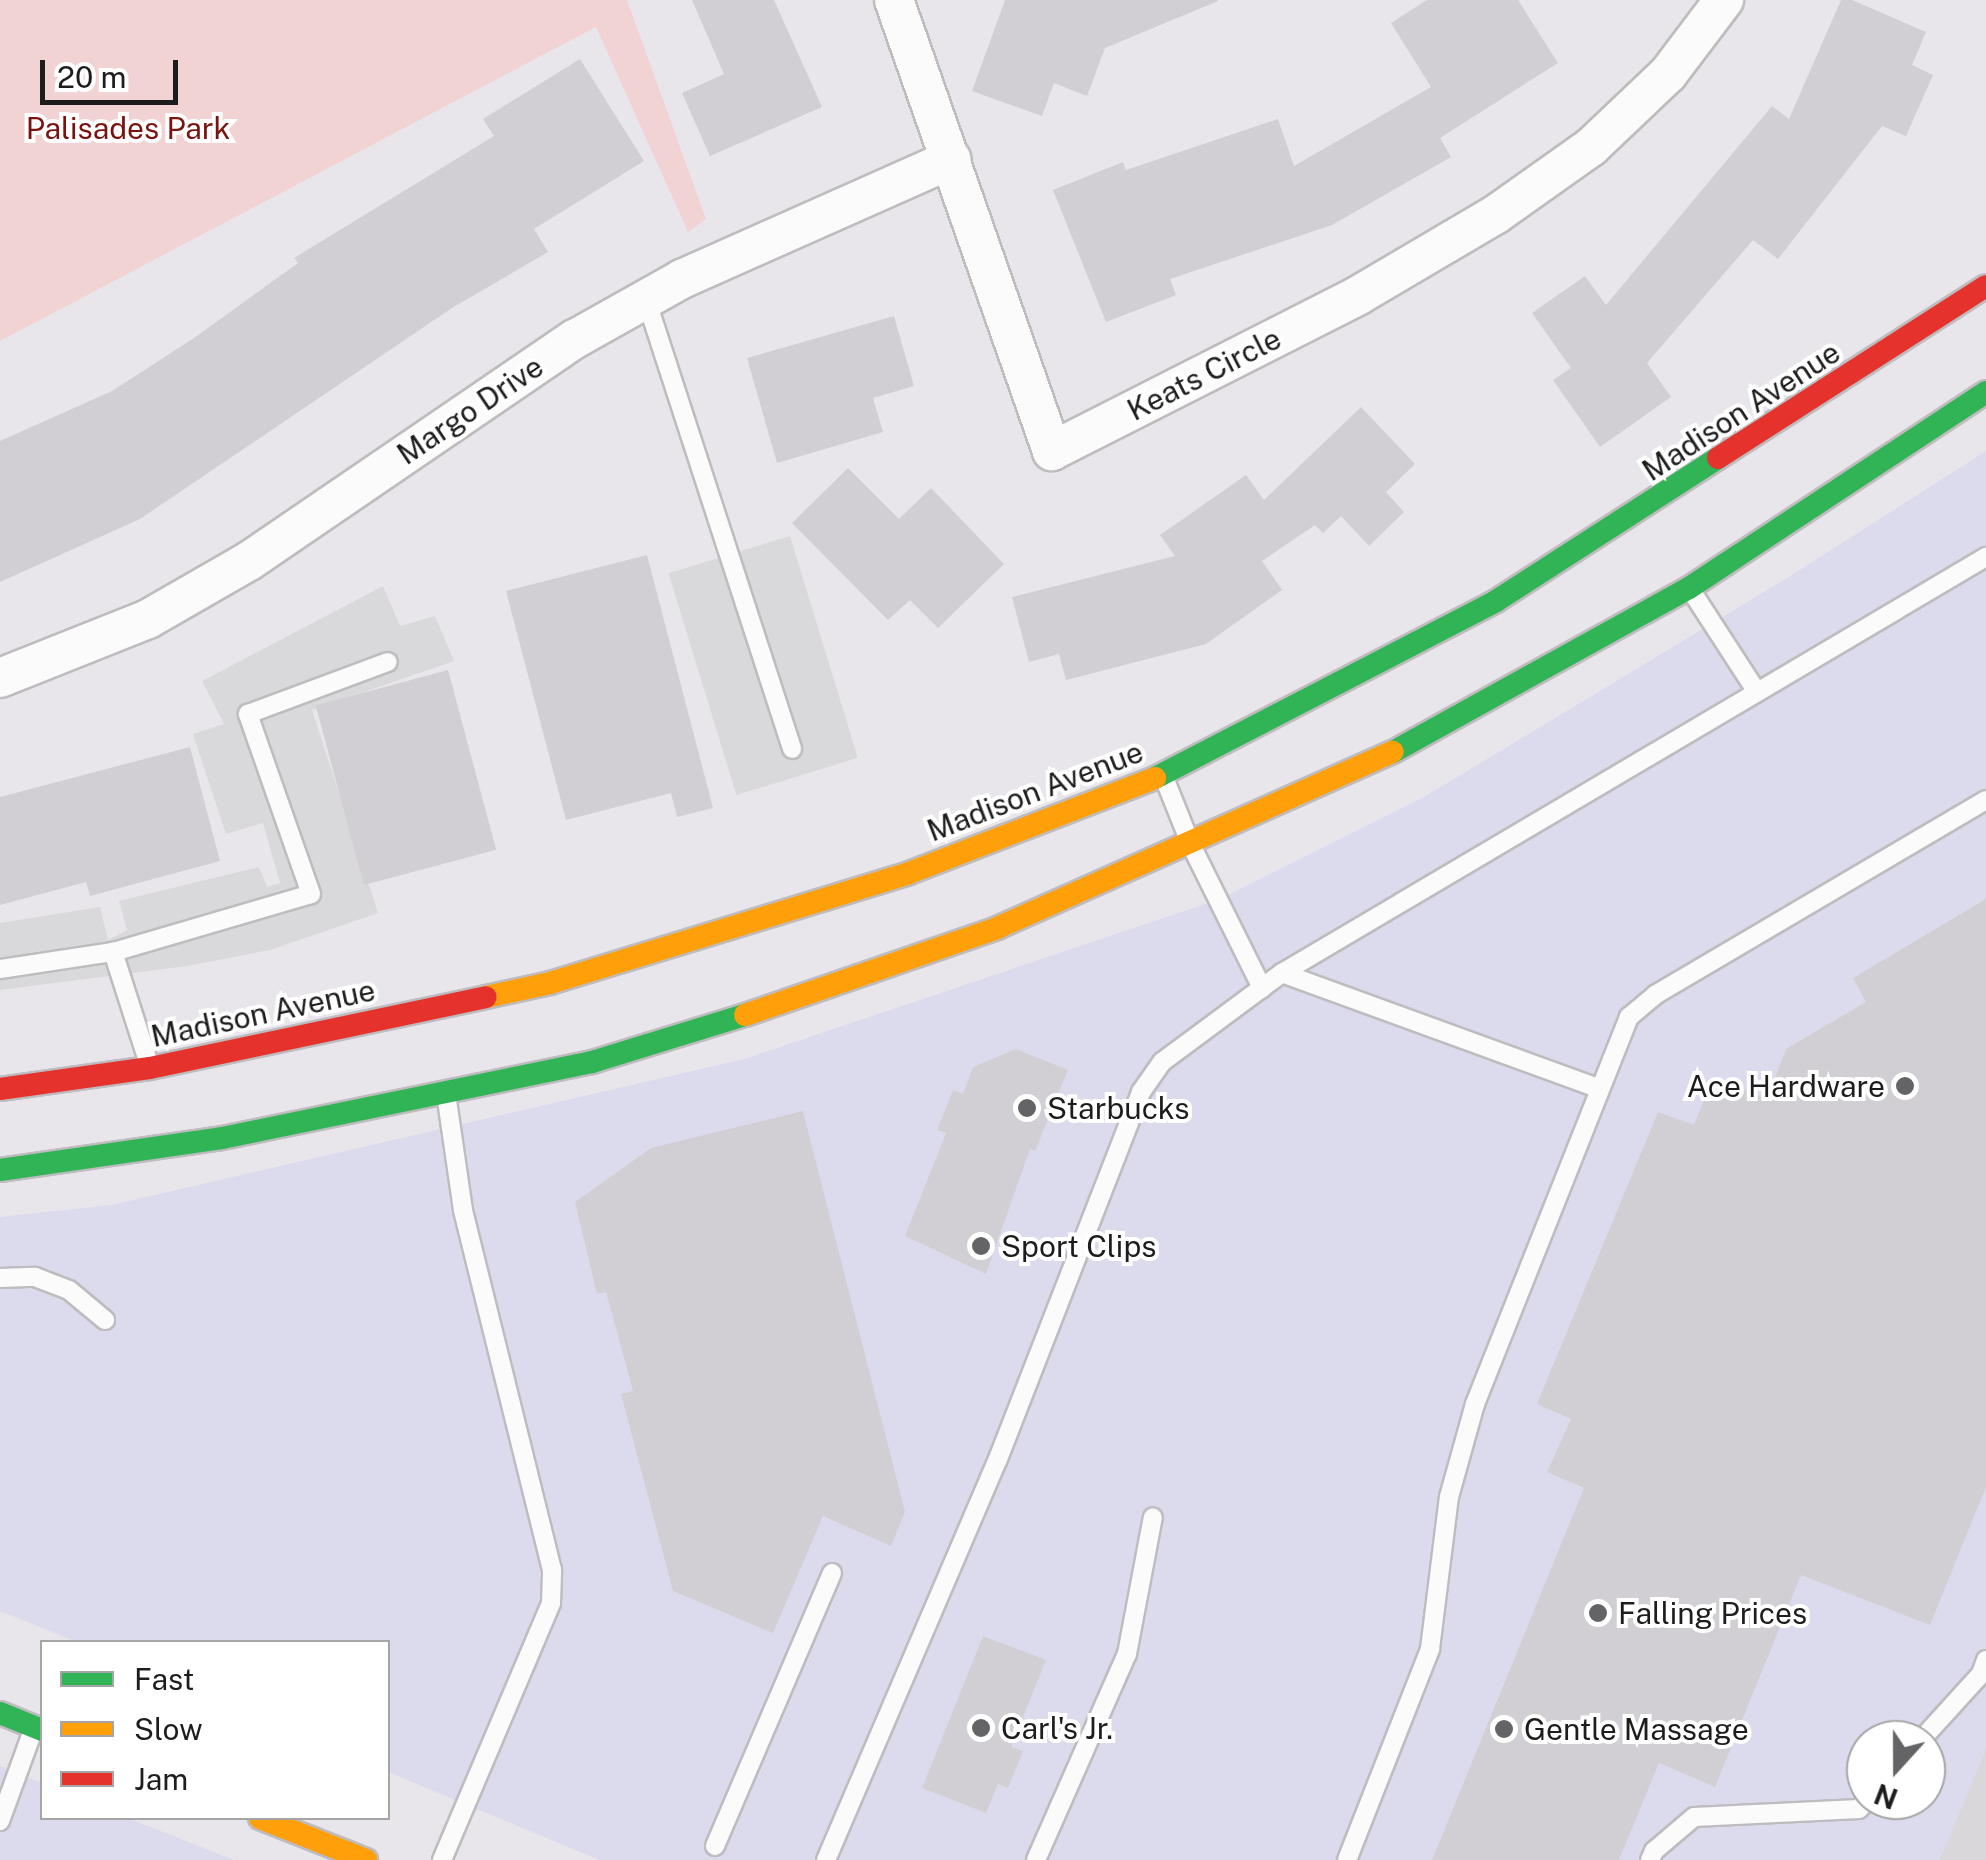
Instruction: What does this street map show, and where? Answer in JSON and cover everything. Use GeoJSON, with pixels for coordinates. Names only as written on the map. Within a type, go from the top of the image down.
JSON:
{"type":"FeatureCollection","features":[{"type":"Feature","properties":{"kind":"main road","name":"Madison Avenue"},"geometry":{"type":"LineString","coordinates":[[0,1089],[150,1068],[550,983],[909,873],[1162,775],[1496,601],[1986,286]]}},
{"type":"Feature","properties":{"kind":"main road"},"geometry":{"type":"LineString","coordinates":[[0,1170],[222,1138],[592,1062],[790,1001],[998,928],[1408,745],[1689,588],[1986,392]]}},
{"type":"Feature","properties":{"kind":"main road"},"geometry":{"type":"LineString","coordinates":[[0,1713],[38,1729]]}},
{"type":"Feature","properties":{"kind":"main road"},"geometry":{"type":"LineString","coordinates":[[265,1820],[366,1860]]}},
{"type":"Feature","properties":{"kind":"street","name":"Keats Circle"},"geometry":{"type":"LineString","coordinates":[[894,0],[1052,451],[1359,295],[1495,215],[1604,135],[1668,74],[1724,0]]}},
{"type":"Feature","properties":{"kind":"street","name":"Margo Drive"},"geometry":{"type":"LineString","coordinates":[[0,678],[148,619],[249,562],[575,339],[646,300],[950,160]]}},
{"type":"Feature","properties":{"kind":"lane"},"geometry":{"type":"LineString","coordinates":[[646,300],[792,750]]}},
{"type":"Feature","properties":{"kind":"lane"},"geometry":{"type":"LineString","coordinates":[[826,1860],[998,1459],[1140,1092],[1162,1062],[1282,974],[1986,557]]}},
{"type":"Feature","properties":{"kind":"lane"},"geometry":{"type":"LineString","coordinates":[[1689,588],[1757,692]]}},
{"type":"Feature","properties":{"kind":"lane"},"geometry":{"type":"LineString","coordinates":[[0,970],[112,952],[311,894],[248,714],[388,662]]}},
{"type":"Feature","properties":{"kind":"lane"},"geometry":{"type":"LineString","coordinates":[[1162,775],[1191,845],[1262,988]]}},
{"type":"Feature","properties":{"kind":"lane"},"geometry":{"type":"LineString","coordinates":[[1348,1860],[1430,1649],[1449,1497],[1475,1404],[1629,1017],[1654,995],[1986,800]]}},
{"type":"Feature","properties":{"kind":"lane"},"geometry":{"type":"LineString","coordinates":[[112,952],[150,1068]]}},
{"type":"Feature","properties":{"kind":"lane"},"geometry":{"type":"LineString","coordinates":[[1282,974],[1600,1089]]}},
{"type":"Feature","properties":{"kind":"lane"},"geometry":{"type":"LineString","coordinates":[[442,1860],[552,1604],[552,1570],[463,1210],[446,1090]]}},
{"type":"Feature","properties":{"kind":"lane"},"geometry":{"type":"LineString","coordinates":[[0,1278],[35,1277],[68,1290],[105,1320]]}},
{"type":"Feature","properties":{"kind":"lane"},"geometry":{"type":"LineString","coordinates":[[1036,1860],[1127,1654],[1153,1518]]}},
{"type":"Feature","properties":{"kind":"lane"},"geometry":{"type":"LineString","coordinates":[[715,1846],[832,1572]]}},
{"type":"Feature","properties":{"kind":"lane"},"geometry":{"type":"LineString","coordinates":[[1939,1720],[1980,1674],[1986,1660]]}},
{"type":"Feature","properties":{"kind":"lane"},"geometry":{"type":"LineString","coordinates":[[0,1822],[38,1729]]}},
{"type":"Feature","properties":{"kind":"lane"},"geometry":{"type":"LineString","coordinates":[[1650,1860],[1694,1816],[1846,1809]]}},
{"type":"Feature","properties":{"kind":"shaded area"},"geometry":{"type":"Polygon","coordinates":[[[1986,451],[1986,1749],[1940,1860],[599,1860],[390,1773],[390,1640],[72,1640],[0,1611],[0,1217],[111,1205],[744,1059],[1220,899],[1424,797],[1787,578],[1986,451]]]}},
{"type":"Feature","properties":{"kind":"shaded area"},"geometry":{"type":"Polygon","coordinates":[[[790,536],[858,758],[736,795],[669,573],[790,536]]]}},
{"type":"Feature","properties":{"kind":"shaded area"},"geometry":{"type":"Polygon","coordinates":[[[383,586],[400,626],[435,616],[454,661],[312,710],[378,913],[270,950],[187,966],[0,990],[0,923],[100,907],[108,940],[127,930],[119,901],[259,867],[267,887],[280,883],[263,823],[226,834],[193,734],[224,724],[202,681],[383,586]]]}},
{"type":"Feature","properties":{"kind":"shaded area"},"geometry":{"type":"Polygon","coordinates":[[[1986,1746],[1986,1860],[1939,1860],[1986,1746]]]}},
{"type":"Feature","properties":{"kind":"shaded area"},"geometry":{"type":"Polygon","coordinates":[[[0,1766],[40,1782],[40,1820],[133,1820],[234,1860],[0,1860],[0,1766]]]}},
{"type":"Feature","properties":{"kind":"green space","name":"Palisades Park"},"geometry":{"type":"Polygon","coordinates":[[[0,0],[627,0],[706,219],[688,232],[596,27],[0,341],[0,0]]]}},
{"type":"Feature","properties":{"kind":"building"},"geometry":{"type":"Polygon","coordinates":[[[692,0],[774,0],[822,107],[710,156],[682,93],[724,74],[692,0]]]}},
{"type":"Feature","properties":{"kind":"building"},"geometry":{"type":"Polygon","coordinates":[[[1005,0],[1218,1],[1105,48],[1087,96],[1054,83],[1042,116],[972,91],[1005,0]]]}},
{"type":"Feature","properties":{"kind":"building"},"geometry":{"type":"Polygon","coordinates":[[[1427,0],[1518,0],[1558,63],[1440,138],[1451,157],[1332,225],[1170,279],[1176,295],[1106,322],[1053,190],[1123,162],[1126,170],[1278,119],[1294,166],[1431,87],[1391,23],[1427,0]]]}},
{"type":"Feature","properties":{"kind":"building"},"geometry":{"type":"Polygon","coordinates":[[[1841,0],[1852,0],[1926,32],[1912,65],[1933,75],[1906,136],[1882,126],[1778,259],[1753,240],[1647,363],[1671,397],[1600,447],[1553,380],[1571,368],[1532,313],[1585,276],[1606,305],[1772,106],[1789,119],[1841,0]]]}},
{"type":"Feature","properties":{"kind":"building"},"geometry":{"type":"Polygon","coordinates":[[[580,59],[644,161],[534,229],[548,252],[452,308],[140,519],[0,582],[0,441],[112,391],[194,338],[298,263],[294,258],[494,136],[483,119],[580,59]]]}},
{"type":"Feature","properties":{"kind":"building"},"geometry":{"type":"Polygon","coordinates":[[[894,316],[914,386],[873,398],[883,432],[777,463],[747,358],[894,316]]]}},
{"type":"Feature","properties":{"kind":"building"},"geometry":{"type":"Polygon","coordinates":[[[1361,407],[1415,464],[1386,492],[1404,512],[1369,546],[1341,516],[1323,533],[1315,525],[1262,561],[1282,590],[1206,644],[1066,680],[1059,654],[1029,662],[1012,597],[1175,556],[1160,535],[1246,475],[1264,500],[1361,407]]]}},
{"type":"Feature","properties":{"kind":"building"},"geometry":{"type":"Polygon","coordinates":[[[848,468],[899,519],[931,488],[1004,564],[938,628],[910,600],[888,620],[792,523],[848,468]]]}},
{"type":"Feature","properties":{"kind":"building"},"geometry":{"type":"Polygon","coordinates":[[[647,555],[713,808],[677,817],[671,793],[566,820],[506,591],[647,555]]]}},
{"type":"Feature","properties":{"kind":"building"},"geometry":{"type":"Polygon","coordinates":[[[448,670],[496,850],[364,885],[316,705],[448,670]]]}},
{"type":"Feature","properties":{"kind":"building"},"geometry":{"type":"Polygon","coordinates":[[[190,747],[220,861],[90,896],[86,882],[0,905],[0,797],[190,747]]]}},
{"type":"Feature","properties":{"kind":"building"},"geometry":{"type":"Polygon","coordinates":[[[1986,899],[1986,1487],[1930,1625],[1801,1575],[1715,1787],[1659,1763],[1619,1860],[1432,1860],[1584,1488],[1547,1472],[1571,1419],[1537,1404],[1658,1112],[1694,1125],[1713,1077],[1767,1099],[1786,1049],[1866,1002],[1853,978],[1986,899]]]}},
{"type":"Feature","properties":{"kind":"building"},"geometry":{"type":"Polygon","coordinates":[[[1016,1049],[1068,1070],[1035,1151],[1030,1149],[986,1274],[905,1236],[946,1133],[937,1130],[953,1090],[963,1094],[973,1067],[1016,1049]]]}},
{"type":"Feature","properties":{"kind":"building"},"geometry":{"type":"Polygon","coordinates":[[[803,1111],[905,1512],[891,1546],[823,1516],[773,1633],[673,1591],[621,1394],[633,1391],[606,1292],[597,1294],[575,1202],[651,1148],[803,1111]]]}},
{"type":"Feature","properties":{"kind":"building"},"geometry":{"type":"Polygon","coordinates":[[[983,1636],[1046,1660],[1011,1747],[1023,1751],[1008,1788],[998,1784],[986,1813],[922,1788],[983,1636]]]}},
{"type":"Feature","properties":{"kind":"traffic: fast"},"geometry":{"type":"LineString","coordinates":[[1393,752],[1689,588],[1986,392]]}},
{"type":"Feature","properties":{"kind":"traffic: fast"},"geometry":{"type":"LineString","coordinates":[[1155,778],[1496,601],[1718,458]]}},
{"type":"Feature","properties":{"kind":"traffic: fast"},"geometry":{"type":"LineString","coordinates":[[0,1170],[222,1138],[592,1062],[745,1015]]}},
{"type":"Feature","properties":{"kind":"traffic: fast"},"geometry":{"type":"LineString","coordinates":[[0,1713],[40,1729]]}},
{"type":"Feature","properties":{"kind":"traffic: slow"},"geometry":{"type":"LineString","coordinates":[[745,1015],[997,928],[1393,752]]}},
{"type":"Feature","properties":{"kind":"traffic: slow"},"geometry":{"type":"LineString","coordinates":[[486,997],[550,983],[909,873],[1155,778]]}},
{"type":"Feature","properties":{"kind":"traffic: slow"},"geometry":{"type":"LineString","coordinates":[[265,1820],[366,1860]]}},
{"type":"Feature","properties":{"kind":"traffic: jam"},"geometry":{"type":"LineString","coordinates":[[1718,458],[1986,286]]}},
{"type":"Feature","properties":{"kind":"traffic: jam"},"geometry":{"type":"LineString","coordinates":[[0,1089],[150,1068],[486,997]]}},
{"type":"Feature","properties":{"kind":"place","name":"Ace Hardware"},"geometry":{"type":"Point","coordinates":[1905,1086]}},
{"type":"Feature","properties":{"kind":"place","name":"Starbucks"},"geometry":{"type":"Point","coordinates":[1027,1108]}},
{"type":"Feature","properties":{"kind":"place","name":"Sport Clips"},"geometry":{"type":"Point","coordinates":[981,1246]}},
{"type":"Feature","properties":{"kind":"place","name":"Falling Prices"},"geometry":{"type":"Point","coordinates":[1598,1613]}},
{"type":"Feature","properties":{"kind":"place","name":"Carl's Jr."},"geometry":{"type":"Point","coordinates":[981,1728]}},
{"type":"Feature","properties":{"kind":"place","name":"Gentle Massage"},"geometry":{"type":"Point","coordinates":[1504,1729]}}]}
